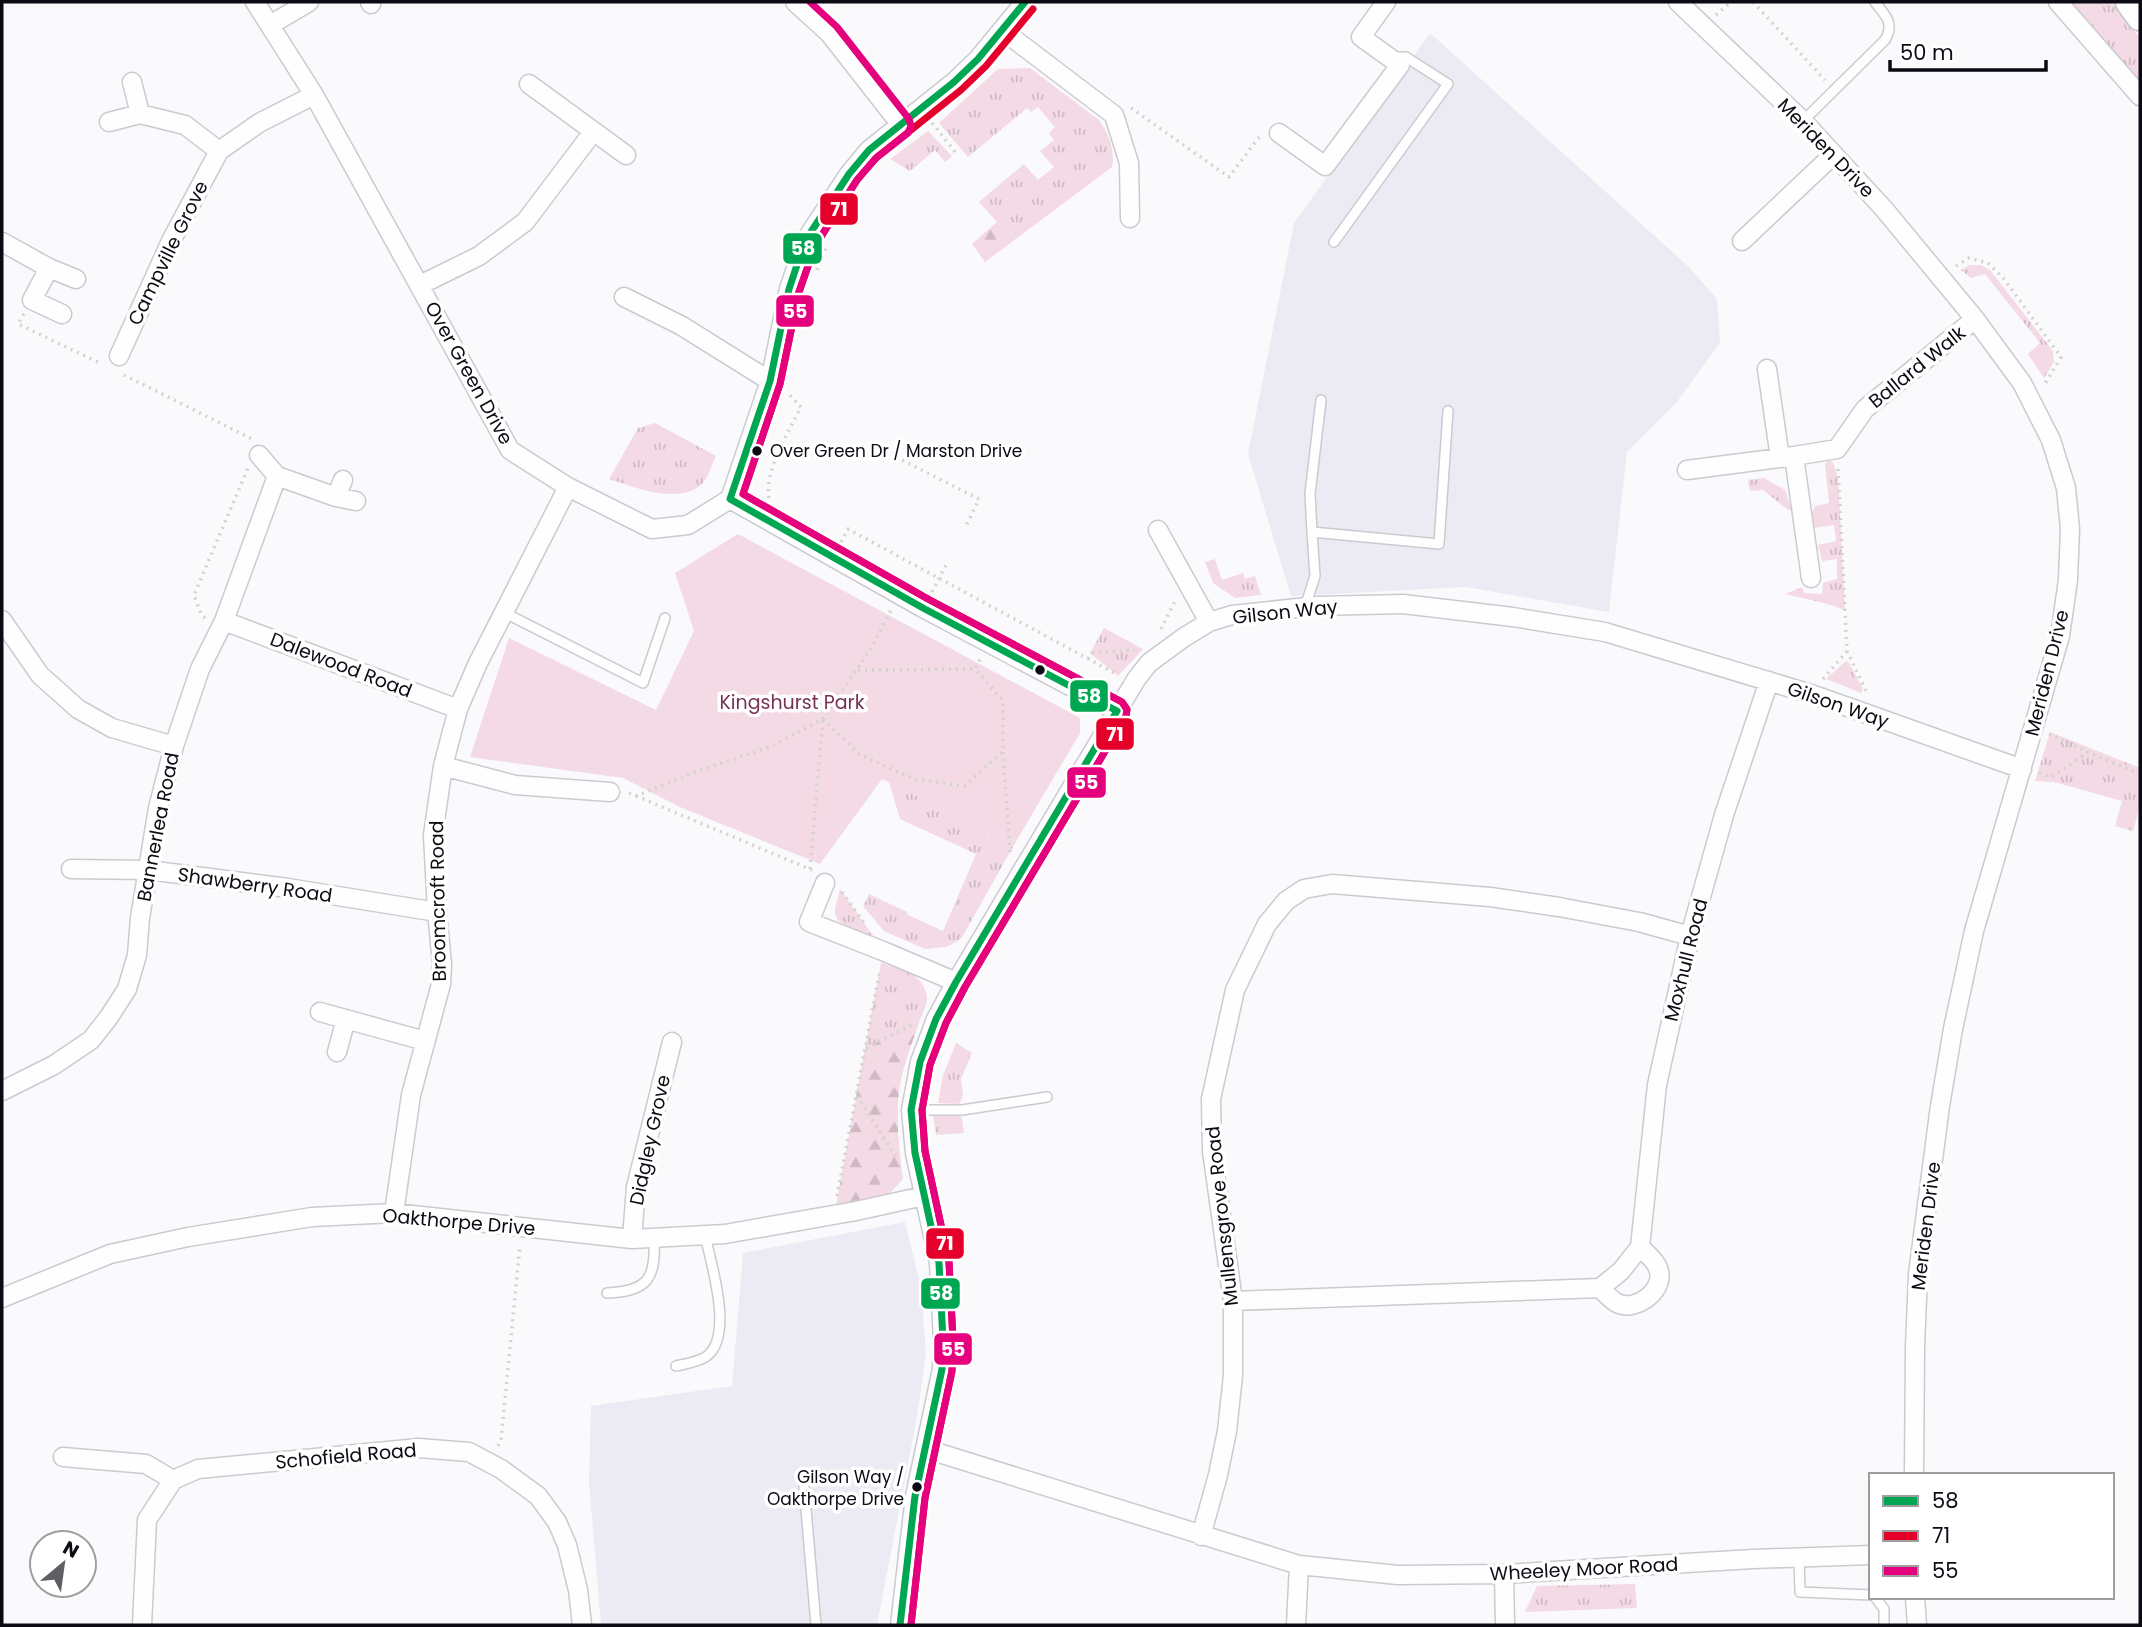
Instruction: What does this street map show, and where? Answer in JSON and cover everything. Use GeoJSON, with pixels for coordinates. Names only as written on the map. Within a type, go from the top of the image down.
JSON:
{"type":"FeatureCollection","features":[{"type":"Feature","properties":{"kind":"main road"},"geometry":{"type":"LineString","coordinates":[[2130,2],[2140,18]]}},
{"type":"Feature","properties":{"kind":"street","name":"Over Green Drive"},"geometry":{"type":"LineString","coordinates":[[255,2],[314,95],[510,450],[568,487],[652,529],[688,525],[730,499]]}},
{"type":"Feature","properties":{"kind":"street"},"geometry":{"type":"LineString","coordinates":[[270,25],[309,2]]}},
{"type":"Feature","properties":{"kind":"street"},"geometry":{"type":"LineString","coordinates":[[796,2],[830,33],[901,125]]}},
{"type":"Feature","properties":{"kind":"street"},"geometry":{"type":"LineString","coordinates":[[1025,2],[978,59],[954,82],[869,150],[849,174],[805,242],[789,289],[771,381],[730,499],[923,608],[1117,712]]}},
{"type":"Feature","properties":{"kind":"street"},"geometry":{"type":"LineString","coordinates":[[1279,133],[1325,166],[1395,61],[1362,37],[1386,2]]}},
{"type":"Feature","properties":{"kind":"street","name":"Meriden Drive"},"geometry":{"type":"LineString","coordinates":[[1678,2],[1802,121],[1884,209],[1975,319],[2022,383],[2052,440],[2066,488],[2070,529],[2068,580],[2060,636],[1974,931],[1940,1106],[1919,1274],[1914,1347],[1914,1473]]}},
{"type":"Feature","properties":{"kind":"street"},"geometry":{"type":"LineString","coordinates":[[2059,2],[2140,96]]}},
{"type":"Feature","properties":{"kind":"street"},"geometry":{"type":"LineString","coordinates":[[1002,30],[1114,115],[1129,163],[1130,218]]}},
{"type":"Feature","properties":{"kind":"street"},"geometry":{"type":"LineString","coordinates":[[132,82],[139,114]]}},
{"type":"Feature","properties":{"kind":"street"},"geometry":{"type":"LineString","coordinates":[[529,84],[626,155]]}},
{"type":"Feature","properties":{"kind":"street","name":"Campville Grove"},"geometry":{"type":"LineString","coordinates":[[116,363],[171,241],[219,151],[259,123],[314,95]]}},
{"type":"Feature","properties":{"kind":"street"},"geometry":{"type":"LineString","coordinates":[[108,122],[139,114],[185,125],[219,151]]}},
{"type":"Feature","properties":{"kind":"street"},"geometry":{"type":"LineString","coordinates":[[420,285],[479,256],[525,222],[593,132]]}},
{"type":"Feature","properties":{"kind":"street"},"geometry":{"type":"LineString","coordinates":[[1742,242],[1833,155]]}},
{"type":"Feature","properties":{"kind":"street"},"geometry":{"type":"LineString","coordinates":[[2,242],[48,268],[76,279]]}},
{"type":"Feature","properties":{"kind":"street"},"geometry":{"type":"LineString","coordinates":[[48,268],[32,300],[62,314]]}},
{"type":"Feature","properties":{"kind":"street"},"geometry":{"type":"LineString","coordinates":[[624,297],[682,326],[771,381]]}},
{"type":"Feature","properties":{"kind":"street","name":"Ballard Walk"},"geometry":{"type":"LineString","coordinates":[[1687,470],[1837,449],[1865,409],[1975,319]]}},
{"type":"Feature","properties":{"kind":"street"},"geometry":{"type":"LineString","coordinates":[[1767,369],[1811,578]]}},
{"type":"Feature","properties":{"kind":"street"},"geometry":{"type":"LineString","coordinates":[[255,455],[277,476],[339,489],[356,501]]}},
{"type":"Feature","properties":{"kind":"street","name":"Bannerlea Road"},"geometry":{"type":"LineString","coordinates":[[2,1091],[54,1065],[91,1040],[127,989],[137,955],[140,918],[158,808],[174,746],[200,669],[221,627],[277,476]]}},
{"type":"Feature","properties":{"kind":"street","name":"Broomcroft Road"},"geometry":{"type":"LineString","coordinates":[[394,1213],[411,1095],[441,984],[433,835],[443,766],[458,709],[478,663],[568,487]]}},
{"type":"Feature","properties":{"kind":"street"},"geometry":{"type":"LineString","coordinates":[[1158,530],[1209,622]]}},
{"type":"Feature","properties":{"kind":"street","name":"Gilson Way"},"geometry":{"type":"LineString","coordinates":[[900,1625],[915,1496],[942,1369],[939,1263],[915,1153],[911,1110],[920,1062],[936,1019],[956,982],[1137,678],[1149,663],[1209,622],[1232,615],[1305,607],[1403,604],[1513,617],[1605,632],[1811,694],[2022,768]]}},
{"type":"Feature","properties":{"kind":"street"},"geometry":{"type":"LineString","coordinates":[[2,620],[40,675],[78,709],[112,728],[174,746]]}},
{"type":"Feature","properties":{"kind":"street","name":"Dalewood Road"},"geometry":{"type":"LineString","coordinates":[[221,627],[458,709]]}},
{"type":"Feature","properties":{"kind":"street","name":"Moxhull Road"},"geometry":{"type":"LineString","coordinates":[[1640,1247],[1657,1086],[1690,936],[1724,815],[1769,681]]}},
{"type":"Feature","properties":{"kind":"street"},"geometry":{"type":"LineString","coordinates":[[443,766],[515,785],[610,792]]}},
{"type":"Feature","properties":{"kind":"street","name":"Shawberry Road"},"geometry":{"type":"LineString","coordinates":[[71,869],[148,870],[288,888],[437,912]]}},
{"type":"Feature","properties":{"kind":"street"},"geometry":{"type":"LineString","coordinates":[[829,882],[809,922],[956,982]]}},
{"type":"Feature","properties":{"kind":"street","name":"Mullensgrove Road"},"geometry":{"type":"LineString","coordinates":[[1201,1536],[1227,1431],[1233,1375],[1233,1301],[1212,1151],[1211,1099],[1235,990],[1267,925],[1286,901],[1304,890],[1332,884],[1490,897],[1639,922],[1690,936]]}},
{"type":"Feature","properties":{"kind":"street"},"geometry":{"type":"LineString","coordinates":[[320,1012],[425,1041]]}},
{"type":"Feature","properties":{"kind":"street"},"geometry":{"type":"LineString","coordinates":[[337,1052],[346,1019]]}},
{"type":"Feature","properties":{"kind":"street","name":"Didgley Grove"},"geometry":{"type":"LineString","coordinates":[[632,1239],[636,1188],[671,1042]]}},
{"type":"Feature","properties":{"kind":"street","name":"Oakthorpe Drive"},"geometry":{"type":"LineString","coordinates":[[2,1298],[110,1254],[188,1237],[312,1217],[394,1213],[632,1239],[726,1234],[924,1196]]}},
{"type":"Feature","properties":{"kind":"street"},"geometry":{"type":"LineString","coordinates":[[1233,1301],[1600,1288],[1622,1271],[1640,1247],[1659,1269],[1659,1279],[1652,1294],[1630,1306],[1618,1304],[1600,1288]]}},
{"type":"Feature","properties":{"kind":"street","name":"Schofield Road"},"geometry":{"type":"LineString","coordinates":[[173,1480],[198,1469],[419,1448],[469,1452],[538,1496],[557,1522],[568,1545],[582,1625]]}},
{"type":"Feature","properties":{"kind":"street","name":"Wheeley Moor Road"},"geometry":{"type":"LineString","coordinates":[[926,1449],[1298,1565],[1398,1575],[1504,1574],[1869,1555]]}},
{"type":"Feature","properties":{"kind":"street"},"geometry":{"type":"LineString","coordinates":[[63,1457],[146,1464],[173,1480],[147,1520],[142,1625]]}},
{"type":"Feature","properties":{"kind":"street"},"geometry":{"type":"LineString","coordinates":[[1296,1625],[1298,1565]]}},
{"type":"Feature","properties":{"kind":"street"},"geometry":{"type":"LineString","coordinates":[[1504,1574],[1505,1625]]}},
{"type":"Feature","properties":{"kind":"street"},"geometry":{"type":"LineString","coordinates":[[1915,1599],[1917,1625]]}},
{"type":"Feature","properties":{"kind":"lane"},"geometry":{"type":"LineString","coordinates":[[1802,121],[1885,40],[1890,29],[1888,21],[1875,2]]}},
{"type":"Feature","properties":{"kind":"lane"},"geometry":{"type":"LineString","coordinates":[[1334,242],[1448,84],[1406,57],[1395,61]]}},
{"type":"Feature","properties":{"kind":"lane"},"geometry":{"type":"LineString","coordinates":[[1305,607],[1315,576],[1310,494],[1321,400]]}},
{"type":"Feature","properties":{"kind":"lane"},"geometry":{"type":"LineString","coordinates":[[1312,532],[1439,544],[1448,411]]}},
{"type":"Feature","properties":{"kind":"lane"},"geometry":{"type":"LineString","coordinates":[[503,612],[643,683],[665,618]]}},
{"type":"Feature","properties":{"kind":"lane"},"geometry":{"type":"LineString","coordinates":[[911,1110],[962,1110],[1047,1097]]}},
{"type":"Feature","properties":{"kind":"lane"},"geometry":{"type":"LineString","coordinates":[[676,1366],[704,1358],[713,1350],[719,1338],[718,1297],[705,1235]]}},
{"type":"Feature","properties":{"kind":"lane"},"geometry":{"type":"LineString","coordinates":[[607,1293],[626,1292],[640,1286],[649,1277],[653,1270],[654,1238]]}},
{"type":"Feature","properties":{"kind":"lane"},"geometry":{"type":"LineString","coordinates":[[803,1475],[816,1625]]}},
{"type":"Feature","properties":{"kind":"lane"},"geometry":{"type":"LineString","coordinates":[[1798,1558],[1800,1592],[1869,1595]]}},
{"type":"Feature","properties":{"kind":"lane"},"geometry":{"type":"LineString","coordinates":[[1876,1599],[1884,1609],[1884,1625]]}},
{"type":"Feature","properties":{"kind":"path"},"geometry":{"type":"LineString","coordinates":[[1753,2],[1829,85]]}},
{"type":"Feature","properties":{"kind":"path"},"geometry":{"type":"LineString","coordinates":[[1131,108],[1229,177],[1259,136],[1279,133]]}},
{"type":"Feature","properties":{"kind":"path"},"geometry":{"type":"LineString","coordinates":[[941,115],[932,123],[956,153]]}},
{"type":"Feature","properties":{"kind":"path"},"geometry":{"type":"LineString","coordinates":[[814,280],[832,236]]}},
{"type":"Feature","properties":{"kind":"path"},"geometry":{"type":"LineString","coordinates":[[1940,276],[1969,258],[1988,262],[2004,279],[2061,357],[2032,404]]}},
{"type":"Feature","properties":{"kind":"path"},"geometry":{"type":"LineString","coordinates":[[32,300],[18,324],[102,364]]}},
{"type":"Feature","properties":{"kind":"path"},"geometry":{"type":"LineString","coordinates":[[116,363],[255,455],[194,595],[201,614],[221,627]]}},
{"type":"Feature","properties":{"kind":"path"},"geometry":{"type":"LineString","coordinates":[[773,504],[768,496],[769,477],[801,407],[787,395],[790,382]]}},
{"type":"Feature","properties":{"kind":"path"},"geometry":{"type":"LineString","coordinates":[[896,457],[979,499],[966,526]]}},
{"type":"Feature","properties":{"kind":"path"},"geometry":{"type":"LineString","coordinates":[[1838,466],[1847,651],[1879,719]]}},
{"type":"Feature","properties":{"kind":"path"},"geometry":{"type":"LineString","coordinates":[[838,547],[848,529],[1118,676]]}},
{"type":"Feature","properties":{"kind":"path"},"geometry":{"type":"LineString","coordinates":[[939,579],[948,561]]}},
{"type":"Feature","properties":{"kind":"path"},"geometry":{"type":"LineString","coordinates":[[1156,639],[1177,597]]}},
{"type":"Feature","properties":{"kind":"path"},"geometry":{"type":"LineString","coordinates":[[636,796],[703,769],[770,747],[823,719],[872,647],[892,609]]}},
{"type":"Feature","properties":{"kind":"path"},"geometry":{"type":"LineString","coordinates":[[1088,659],[1092,653],[1139,650]]}},
{"type":"Feature","properties":{"kind":"path"},"geometry":{"type":"LineString","coordinates":[[1811,694],[1847,651]]}},
{"type":"Feature","properties":{"kind":"path"},"geometry":{"type":"LineString","coordinates":[[975,669],[982,655]]}},
{"type":"Feature","properties":{"kind":"path"},"geometry":{"type":"LineString","coordinates":[[857,670],[975,669],[1003,701],[1003,751],[1010,853]]}},
{"type":"Feature","properties":{"kind":"path"},"geometry":{"type":"LineString","coordinates":[[823,719],[859,754],[914,779],[965,786],[1003,751]]}},
{"type":"Feature","properties":{"kind":"path"},"geometry":{"type":"LineString","coordinates":[[810,869],[823,719]]}},
{"type":"Feature","properties":{"kind":"path"},"geometry":{"type":"LineString","coordinates":[[2044,732],[2140,774]]}},
{"type":"Feature","properties":{"kind":"path"},"geometry":{"type":"LineString","coordinates":[[2022,768],[2052,777],[2088,752]]}},
{"type":"Feature","properties":{"kind":"path"},"geometry":{"type":"LineString","coordinates":[[610,792],[621,790],[810,869],[829,882],[883,951],[834,1215]]}},
{"type":"Feature","properties":{"kind":"path"},"geometry":{"type":"LineString","coordinates":[[865,1048],[920,1020]]}},
{"type":"Feature","properties":{"kind":"path"},"geometry":{"type":"LineString","coordinates":[[856,1095],[901,1164]]}},
{"type":"Feature","properties":{"kind":"path"},"geometry":{"type":"LineString","coordinates":[[491,1464],[501,1440],[522,1227]]}},
{"type":"Feature","properties":{"kind":"shaded area"},"geometry":{"type":"Polygon","coordinates":[[[1430,33],[1689,267],[1717,299],[1720,343],[1676,403],[1627,452],[1609,612],[1466,587],[1291,596],[1248,454],[1294,223],[1430,33]]]}},
{"type":"Feature","properties":{"kind":"shaded area"},"geometry":{"type":"Polygon","coordinates":[[[905,1222],[921,1288],[926,1354],[917,1417],[877,1625],[601,1625],[589,1482],[591,1406],[732,1386],[743,1253],[905,1222]]]}},
{"type":"Feature","properties":{"kind":"green space"},"geometry":{"type":"Polygon","coordinates":[[[2068,2],[2111,2],[2140,38],[2140,88],[2068,2]]]}},
{"type":"Feature","properties":{"kind":"green space"},"geometry":{"type":"Polygon","coordinates":[[[1030,68],[1099,120],[1110,142],[1113,161],[1112,167],[1017,238],[997,222],[979,202],[1024,164],[1038,180],[1054,167],[1040,151],[1054,140],[1049,133],[1055,127],[1038,107],[1031,112],[1027,108],[968,157],[939,123],[998,69],[1030,68]]]}},
{"type":"Feature","properties":{"kind":"green space"},"geometry":{"type":"Polygon","coordinates":[[[928,131],[952,156],[945,162],[935,150],[910,171],[890,159],[928,131]]]}},
{"type":"Feature","properties":{"kind":"green space"},"geometry":{"type":"Polygon","coordinates":[[[997,222],[1017,238],[985,262],[972,244],[997,222]]]}},
{"type":"Feature","properties":{"kind":"green space"},"geometry":{"type":"Polygon","coordinates":[[[1970,265],[1981,265],[1990,270],[2053,351],[2054,362],[2044,378],[2028,354],[2040,343],[1985,274],[1971,278],[1961,270],[1970,265]]]}},
{"type":"Feature","properties":{"kind":"green space"},"geometry":{"type":"Polygon","coordinates":[[[655,423],[716,456],[701,485],[680,494],[668,494],[643,490],[609,479],[638,428],[655,423]]]}},
{"type":"Feature","properties":{"kind":"green space"},"geometry":{"type":"Polygon","coordinates":[[[1829,459],[1838,477],[1845,610],[1785,594],[1802,587],[1804,593],[1822,594],[1823,583],[1837,579],[1837,559],[1822,561],[1818,545],[1836,541],[1834,525],[1814,528],[1811,517],[1815,506],[1829,503],[1825,464],[1829,459]]]}},
{"type":"Feature","properties":{"kind":"green space"},"geometry":{"type":"Polygon","coordinates":[[[1764,478],[1785,490],[1792,510],[1788,510],[1763,490],[1750,491],[1748,480],[1764,478]]]}},
{"type":"Feature","properties":{"kind":"green space","name":"Kingshurst Park"},"geometry":{"type":"Polygon","coordinates":[[[738,534],[1080,718],[1080,733],[1014,845],[882,779],[820,864],[680,807],[623,778],[470,757],[509,638],[656,710],[694,631],[675,573],[738,534]]]}},
{"type":"Feature","properties":{"kind":"green space"},"geometry":{"type":"Polygon","coordinates":[[[1215,559],[1222,580],[1243,573],[1245,579],[1255,576],[1261,595],[1235,598],[1213,583],[1205,562],[1215,559]]]}},
{"type":"Feature","properties":{"kind":"green space"},"geometry":{"type":"Polygon","coordinates":[[[1104,628],[1143,649],[1118,676],[1090,653],[1104,628]]]}},
{"type":"Feature","properties":{"kind":"green space"},"geometry":{"type":"Polygon","coordinates":[[[1846,661],[1863,689],[1861,693],[1826,679],[1846,661]]]}},
{"type":"Feature","properties":{"kind":"green space"},"geometry":{"type":"Polygon","coordinates":[[[2050,732],[2140,768],[2140,806],[2133,831],[2115,826],[2122,801],[2054,782],[2035,781],[2050,732]]]}},
{"type":"Feature","properties":{"kind":"green space"},"geometry":{"type":"Polygon","coordinates":[[[889,782],[1014,845],[961,939],[946,947],[925,949],[884,931],[863,906],[869,894],[943,931],[976,854],[900,819],[889,782]]]}},
{"type":"Feature","properties":{"kind":"green space"},"geometry":{"type":"Polygon","coordinates":[[[840,889],[874,937],[850,929],[837,918],[835,909],[840,889]]]}},
{"type":"Feature","properties":{"kind":"green space"},"geometry":{"type":"Polygon","coordinates":[[[881,963],[904,970],[917,978],[926,991],[927,1001],[920,1020],[865,1048],[881,963]]]}},
{"type":"Feature","properties":{"kind":"green space"},"geometry":{"type":"Polygon","coordinates":[[[920,1020],[900,1085],[898,1132],[903,1179],[890,1193],[836,1205],[865,1048],[920,1020]]]}},
{"type":"Feature","properties":{"kind":"green space"},"geometry":{"type":"Polygon","coordinates":[[[956,1043],[972,1053],[961,1079],[963,1096],[959,1104],[938,1103],[943,1075],[956,1043]]]}},
{"type":"Feature","properties":{"kind":"green space"},"geometry":{"type":"Polygon","coordinates":[[[933,1115],[959,1115],[964,1133],[936,1135],[933,1115]]]}},
{"type":"Feature","properties":{"kind":"green space"},"geometry":{"type":"Polygon","coordinates":[[[1635,1584],[1637,1608],[1525,1612],[1537,1586],[1635,1584]]]}},
{"type":"Feature","properties":{"kind":"transit line","name":"55"},"geometry":{"type":"LineString","coordinates":[[810,2],[837,27],[909,119],[911,126],[908,133],[876,158],[857,180],[815,246],[799,292],[780,384],[743,494],[928,599],[1122,702],[1127,710],[1126,716],[965,987],[946,1023],[930,1065],[922,1110],[925,1151],[949,1262],[952,1371],[925,1498],[911,1625]]}},
{"type":"Feature","properties":{"kind":"transit line","name":"58"},"geometry":{"type":"LineString","coordinates":[[900,1625],[915,1496],[942,1369],[939,1263],[915,1153],[911,1110],[920,1062],[936,1019],[956,982],[1117,711],[923,608],[730,499],[770,381],[789,289],[805,241],[849,174],[869,150],[954,82],[978,59],[1025,2]]}},
{"type":"Feature","properties":{"kind":"transit line","name":"71"},"geometry":{"type":"LineString","coordinates":[[911,1625],[925,1498],[952,1371],[949,1262],[925,1151],[922,1110],[930,1065],[946,1023],[965,987],[1126,716],[1127,709],[1122,702],[928,599],[743,494],[780,384],[799,292],[815,246],[857,180],[876,158],[961,90],[986,66],[1033,9]]}},
{"type":"Feature","properties":{"kind":"place","name":"Over Green Dr / Marston Drive"},"geometry":{"type":"Point","coordinates":[757,451]}},
{"type":"Feature","properties":{"kind":"place","name":"Gilson Way / Oakthorpe Drive"},"geometry":{"type":"Point","coordinates":[917,1487]}}]}
